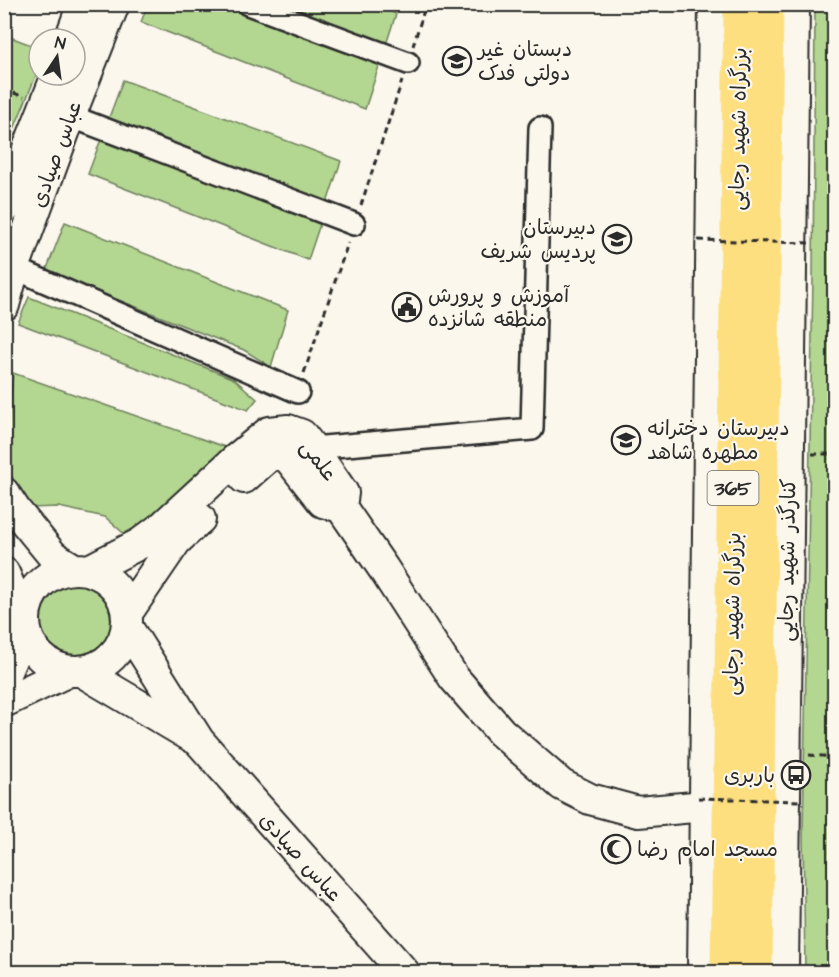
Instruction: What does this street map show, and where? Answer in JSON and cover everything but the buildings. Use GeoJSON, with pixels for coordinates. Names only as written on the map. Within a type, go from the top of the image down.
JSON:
{"type":"FeatureCollection","features":[{"type":"Feature","properties":{"kind":"highway","name":"بزرگراه شهید رجایی"},"geometry":{"type":"LineString","coordinates":[[727,972],[740,4]]}},
{"type":"Feature","properties":{"kind":"highway","name":"بزرگراه شهید رجایی"},"geometry":{"type":"LineString","coordinates":[[756,972],[767,4]]}},
{"type":"Feature","properties":{"kind":"street"},"geometry":{"type":"LineString","coordinates":[[74,27],[83,4]]}},
{"type":"Feature","properties":{"kind":"street","name":"عباس صیادی"},"geometry":{"type":"LineString","coordinates":[[4,305],[14,268],[114,4]]}},
{"type":"Feature","properties":{"kind":"street"},"geometry":{"type":"LineString","coordinates":[[248,4],[408,63]]}},
{"type":"Feature","properties":{"kind":"street"},"geometry":{"type":"LineString","coordinates":[[703,972],[701,802],[714,4]]}},
{"type":"Feature","properties":{"kind":"street","name":"کنارگذر شهید رجایی"},"geometry":{"type":"LineString","coordinates":[[783,972],[794,4]]}},
{"type":"Feature","properties":{"kind":"street","name":"عباس صیادی"},"geometry":{"type":"LineString","coordinates":[[4,209],[52,87]]}},
{"type":"Feature","properties":{"kind":"street"},"geometry":{"type":"LineString","coordinates":[[70,116],[354,224]]}},
{"type":"Feature","properties":{"kind":"street"},"geometry":{"type":"LineString","coordinates":[[300,446],[532,429],[540,128]]}},
{"type":"Feature","properties":{"kind":"street"},"geometry":{"type":"LineString","coordinates":[[14,268],[298,392]]}},
{"type":"Feature","properties":{"kind":"street","name":"علمی"},"geometry":{"type":"LineString","coordinates":[[81,569],[141,543],[269,432],[288,430],[300,446],[323,502],[341,507],[454,678],[501,732],[562,785],[590,800],[638,812],[701,802]]}},
{"type":"Feature","properties":{"kind":"street","name":"علمی"},"geometry":{"type":"LineString","coordinates":[[127,620],[176,541],[271,454],[300,446]]}},
{"type":"Feature","properties":{"kind":"street"},"geometry":{"type":"LineString","coordinates":[[4,493],[54,556],[81,569],[101,575],[111,582],[124,601],[127,620],[121,646],[100,666],[75,671],[4,702]]}},
{"type":"Feature","properties":{"kind":"street"},"geometry":{"type":"LineString","coordinates":[[4,676],[25,623],[27,604],[34,590],[44,579],[58,572],[81,569]]}},
{"type":"Feature","properties":{"kind":"street"},"geometry":{"type":"LineString","coordinates":[[4,573],[25,623],[30,643],[39,656],[53,666],[75,671]]}},
{"type":"Feature","properties":{"kind":"street","name":"عباس صیادی"},"geometry":{"type":"LineString","coordinates":[[127,620],[199,741],[404,972]]}},
{"type":"Feature","properties":{"kind":"street","name":"عباس صیادی"},"geometry":{"type":"LineString","coordinates":[[75,671],[199,741]]}},
{"type":"Feature","properties":{"kind":"path"},"geometry":{"type":"LineString","coordinates":[[698,240],[809,243]]}},
{"type":"Feature","properties":{"kind":"path"},"geometry":{"type":"LineString","coordinates":[[701,802],[800,801]]}},
{"type":"Feature","properties":{"kind":"green space"},"geometry":{"type":"Polygon","coordinates":[[[148,4],[371,4],[396,14],[365,109],[141,22],[148,4]]]}},
{"type":"Feature","properties":{"kind":"green space"},"geometry":{"type":"Polygon","coordinates":[[[834,4],[834,972],[805,972],[803,832],[813,278],[815,5],[834,4]]]}},
{"type":"Feature","properties":{"kind":"green space"},"geometry":{"type":"Polygon","coordinates":[[[5,35],[27,43],[27,87],[31,87],[7,146],[4,145],[5,35]]]}},
{"type":"Feature","properties":{"kind":"green space"},"geometry":{"type":"Polygon","coordinates":[[[123,80],[341,161],[308,260],[88,174],[123,80]]]}},
{"type":"Feature","properties":{"kind":"green space"},"geometry":{"type":"Polygon","coordinates":[[[65,222],[288,310],[271,367],[244,350],[46,271],[65,222]]]}},
{"type":"Feature","properties":{"kind":"green space"},"geometry":{"type":"Polygon","coordinates":[[[29,297],[234,379],[257,399],[248,410],[18,323],[29,297]]]}},
{"type":"Feature","properties":{"kind":"green space"},"geometry":{"type":"Polygon","coordinates":[[[13,373],[231,449],[129,538],[105,517],[59,507],[28,508],[5,463],[13,373]]]}},
{"type":"Feature","properties":{"kind":"green space"},"geometry":{"type":"Polygon","coordinates":[[[77,581],[92,584],[109,598],[116,620],[113,635],[99,652],[77,659],[62,656],[45,642],[38,620],[41,605],[55,588],[77,581]]]}},
{"type":"Feature","properties":{"kind":"place","name":"دبستان غیر دولتی فدک"},"geometry":{"type":"Point","coordinates":[457,61]}},
{"type":"Feature","properties":{"kind":"place","name":"دبیرستان پردیس شریف"},"geometry":{"type":"Point","coordinates":[617,239]}},
{"type":"Feature","properties":{"kind":"place","name":"آموزش و پرورش منطقه شانزده"},"geometry":{"type":"Point","coordinates":[407,307]}},
{"type":"Feature","properties":{"kind":"place","name":"دبیرستان دخترانه مطهره شاهد"},"geometry":{"type":"Point","coordinates":[626,440]}},
{"type":"Feature","properties":{"kind":"place","name":"باربری"},"geometry":{"type":"Point","coordinates":[796,775]}},
{"type":"Feature","properties":{"kind":"place","name":"مسجد امام رضا"},"geometry":{"type":"Point","coordinates":[616,849]}}]}
